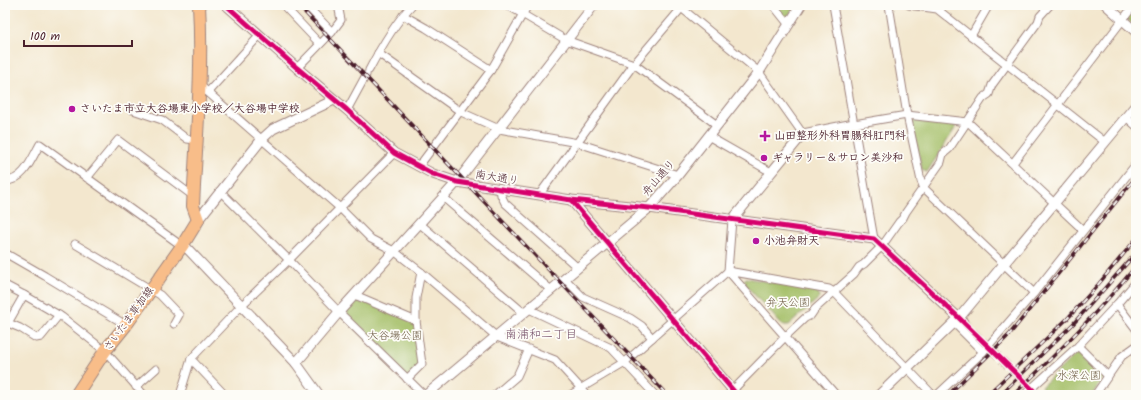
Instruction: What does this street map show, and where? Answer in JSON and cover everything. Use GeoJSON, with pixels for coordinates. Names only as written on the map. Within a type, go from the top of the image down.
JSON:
{"type":"FeatureCollection","features":[{"type":"Feature","properties":{"kind":"main road"},"geometry":{"type":"LineString","coordinates":[[198,220],[193,206],[193,196],[196,140],[204,89],[199,5]]}},
{"type":"Feature","properties":{"kind":"main road","name":"さいたま草加線"},"geometry":{"type":"LineString","coordinates":[[78,394],[106,351],[183,245],[198,220]]}},
{"type":"Feature","properties":{"kind":"street","name":"南大通り"},"geometry":{"type":"LineString","coordinates":[[226,5],[394,153],[433,174],[457,182],[571,200],[649,208],[874,238]]}},
{"type":"Feature","properties":{"kind":"street"},"geometry":{"type":"LineString","coordinates":[[283,5],[319,43]]}},
{"type":"Feature","properties":{"kind":"street"},"geometry":{"type":"LineString","coordinates":[[306,5],[332,32]]}},
{"type":"Feature","properties":{"kind":"street"},"geometry":{"type":"LineString","coordinates":[[297,68],[342,20],[338,5]]}},
{"type":"Feature","properties":{"kind":"street"},"geometry":{"type":"LineString","coordinates":[[347,110],[378,53],[403,15],[412,5]]}},
{"type":"Feature","properties":{"kind":"street"},"geometry":{"type":"LineString","coordinates":[[507,5],[566,40],[634,64],[717,125]]}},
{"type":"Feature","properties":{"kind":"street"},"geometry":{"type":"LineString","coordinates":[[417,166],[422,162],[491,70],[528,5]]}},
{"type":"Feature","properties":{"kind":"street"},"geometry":{"type":"LineString","coordinates":[[296,363],[339,312],[457,182],[594,5]]}},
{"type":"Feature","properties":{"kind":"street"},"geometry":{"type":"LineString","coordinates":[[773,5],[789,25]]}},
{"type":"Feature","properties":{"kind":"street","name":"舟山通り"},"geometry":{"type":"LineString","coordinates":[[425,395],[497,337],[649,208],[678,176],[759,72],[801,5]]}},
{"type":"Feature","properties":{"kind":"street"},"geometry":{"type":"LineString","coordinates":[[833,5],[874,238],[959,321],[983,352]]}},
{"type":"Feature","properties":{"kind":"street"},"geometry":{"type":"LineString","coordinates":[[889,5],[907,115],[923,186],[1034,293]]}},
{"type":"Feature","properties":{"kind":"street"},"geometry":{"type":"LineString","coordinates":[[909,5],[938,7],[1007,65],[1105,142]]}},
{"type":"Feature","properties":{"kind":"street"},"geometry":{"type":"LineString","coordinates":[[972,36],[989,5]]}},
{"type":"Feature","properties":{"kind":"street"},"geometry":{"type":"LineString","coordinates":[[571,200],[674,319],[733,394],[786,336],[805,318],[811,315],[815,309],[854,274],[859,267],[882,246],[899,222],[904,218],[906,212],[940,162],[943,154],[949,149],[983,98],[989,94],[992,86],[1038,22],[1040,16],[1050,5]]}},
{"type":"Feature","properties":{"kind":"street"},"geometry":{"type":"LineString","coordinates":[[1106,5],[1136,32]]}},
{"type":"Feature","properties":{"kind":"street"},"geometry":{"type":"LineString","coordinates":[[1013,162],[1134,5]]}},
{"type":"Feature","properties":{"kind":"street"},"geometry":{"type":"LineString","coordinates":[[539,195],[634,64],[681,6],[759,72],[803,134]]}},
{"type":"Feature","properties":{"kind":"street"},"geometry":{"type":"LineString","coordinates":[[403,15],[491,70]]}},
{"type":"Feature","properties":{"kind":"street"},"geometry":{"type":"LineString","coordinates":[[260,35],[204,89],[340,208],[371,239],[394,251],[497,337],[555,360],[587,395]]}},
{"type":"Feature","properties":{"kind":"street"},"geometry":{"type":"LineString","coordinates":[[378,53],[460,112],[499,128],[578,143],[678,176]]}},
{"type":"Feature","properties":{"kind":"street"},"geometry":{"type":"LineString","coordinates":[[198,220],[262,139],[273,129],[334,100]]}},
{"type":"Feature","properties":{"kind":"street"},"geometry":{"type":"LineString","coordinates":[[879,395],[959,321],[1004,264],[1136,105]]}},
{"type":"Feature","properties":{"kind":"street"},"geometry":{"type":"LineString","coordinates":[[133,110],[162,120],[187,139],[196,140]]}},
{"type":"Feature","properties":{"kind":"street"},"geometry":{"type":"LineString","coordinates":[[570,395],[625,362],[728,272],[732,220],[803,134],[907,115],[968,122],[1013,162],[1083,230]]}},
{"type":"Feature","properties":{"kind":"street"},"geometry":{"type":"LineString","coordinates":[[1126,118],[1136,126]]}},
{"type":"Feature","properties":{"kind":"street"},"geometry":{"type":"LineString","coordinates":[[708,136],[771,172]]}},
{"type":"Feature","properties":{"kind":"street"},"geometry":{"type":"LineString","coordinates":[[87,178],[118,140],[193,196]]}},
{"type":"Feature","properties":{"kind":"street"},"geometry":{"type":"LineString","coordinates":[[5,189],[7,181],[24,173],[40,144],[183,245],[296,363],[319,395]]}},
{"type":"Feature","properties":{"kind":"street"},"geometry":{"type":"LineString","coordinates":[[180,395],[191,359],[241,306],[289,260],[394,153]]}},
{"type":"Feature","properties":{"kind":"street"},"geometry":{"type":"LineString","coordinates":[[937,395],[983,352],[1034,293],[1136,164]]}},
{"type":"Feature","properties":{"kind":"street"},"geometry":{"type":"LineString","coordinates":[[500,188],[501,195],[505,203],[578,268]]}},
{"type":"Feature","properties":{"kind":"street"},"geometry":{"type":"LineString","coordinates":[[220,191],[339,312],[425,395]]}},
{"type":"Feature","properties":{"kind":"street"},"geometry":{"type":"LineString","coordinates":[[443,197],[551,290]]}},
{"type":"Feature","properties":{"kind":"street"},"geometry":{"type":"LineString","coordinates":[[419,223],[527,311],[611,348],[655,395]]}},
{"type":"Feature","properties":{"kind":"street"},"geometry":{"type":"LineString","coordinates":[[74,244],[160,295],[179,315],[174,324]]}},
{"type":"Feature","properties":{"kind":"street"},"geometry":{"type":"LineString","coordinates":[[5,253],[126,325]]}},
{"type":"Feature","properties":{"kind":"street"},"geometry":{"type":"LineString","coordinates":[[407,379],[422,364],[416,321],[416,298],[421,272]]}},
{"type":"Feature","properties":{"kind":"street"},"geometry":{"type":"LineString","coordinates":[[728,272],[829,289],[834,292],[933,395]]}},
{"type":"Feature","properties":{"kind":"street"},"geometry":{"type":"LineString","coordinates":[[728,272],[786,336],[836,395]]}},
{"type":"Feature","properties":{"kind":"street"},"geometry":{"type":"LineString","coordinates":[[566,279],[583,297],[630,318],[642,326],[652,338]]}},
{"type":"Feature","properties":{"kind":"street"},"geometry":{"type":"LineString","coordinates":[[1027,394],[1078,346],[1136,282]]}},
{"type":"Feature","properties":{"kind":"street"},"geometry":{"type":"LineString","coordinates":[[5,285],[59,315],[106,351],[144,395]]}},
{"type":"Feature","properties":{"kind":"street"},"geometry":{"type":"LineString","coordinates":[[24,295],[6,324],[20,328],[36,338],[41,337],[59,315]]}},
{"type":"Feature","properties":{"kind":"street"},"geometry":{"type":"LineString","coordinates":[[355,295],[416,321]]}},
{"type":"Feature","properties":{"kind":"street"},"geometry":{"type":"LineString","coordinates":[[1117,304],[1136,328]]}},
{"type":"Feature","properties":{"kind":"street"},"geometry":{"type":"LineString","coordinates":[[1078,346],[1108,376]]}},
{"type":"Feature","properties":{"kind":"street"},"geometry":{"type":"LineString","coordinates":[[1097,394],[1122,356],[1136,346]]}},
{"type":"Feature","properties":{"kind":"street"},"geometry":{"type":"LineString","coordinates":[[495,395],[517,376],[529,349]]}},
{"type":"Feature","properties":{"kind":"street"},"geometry":{"type":"LineString","coordinates":[[191,359],[224,395]]}},
{"type":"Feature","properties":{"kind":"street"},"geometry":{"type":"LineString","coordinates":[[136,386],[156,369]]}},
{"type":"Feature","properties":{"kind":"green space"},"geometry":{"type":"Polygon","coordinates":[[[776,5],[796,5],[789,15],[784,16],[776,5]]]}},
{"type":"Feature","properties":{"kind":"green space"},"geometry":{"type":"Polygon","coordinates":[[[1136,7],[1136,27],[1127,19],[1136,7]]]}},
{"type":"Feature","properties":{"kind":"green space"},"geometry":{"type":"Polygon","coordinates":[[[916,119],[953,123],[956,127],[927,172],[922,170],[912,123],[916,119]]]}},
{"type":"Feature","properties":{"kind":"green space","name":"弁天公園"},"geometry":{"type":"Polygon","coordinates":[[[746,278],[817,290],[820,297],[789,325],[782,325],[743,282],[746,278]]]}},
{"type":"Feature","properties":{"kind":"green space","name":"大谷場公園"},"geometry":{"type":"Polygon","coordinates":[[[355,295],[416,321],[422,364],[407,379],[339,312],[355,295]]]}},
{"type":"Feature","properties":{"kind":"green space","name":"水深公園"},"geometry":{"type":"Polygon","coordinates":[[[1078,352],[1080,352],[1104,374],[1104,377],[1092,395],[1049,395],[1041,387],[1078,352]]]}},
{"type":"Feature","properties":{"kind":"tunnel"},"geometry":{"type":"LineString","coordinates":[[963,322],[1038,395]]}},
{"type":"Feature","properties":{"kind":"railway"},"geometry":{"type":"LineString","coordinates":[[298,5],[667,395]]}},
{"type":"Feature","properties":{"kind":"railway"},"geometry":{"type":"LineString","coordinates":[[948,395],[1009,335],[1136,177]]}},
{"type":"Feature","properties":{"kind":"railway"},"geometry":{"type":"LineString","coordinates":[[987,395],[1067,319],[1136,239]]}},
{"type":"Feature","properties":{"kind":"railway"},"geometry":{"type":"LineString","coordinates":[[1000,395],[1073,324],[1136,253]]}},
{"type":"Feature","properties":{"kind":"railway"},"geometry":{"type":"LineString","coordinates":[[1013,395],[1077,332],[1136,266]]}},
{"type":"Feature","properties":{"kind":"cycle path"},"geometry":{"type":"LineString","coordinates":[[226,5],[394,153],[433,174],[457,182],[571,200],[649,208],[874,239],[956,315],[1038,395]]}},
{"type":"Feature","properties":{"kind":"cycle path"},"geometry":{"type":"LineString","coordinates":[[571,200],[737,395]]}},
{"type":"Feature","properties":{"kind":"place","name":"さいたま市立大谷場東小学校／大谷場中学校"},"geometry":{"type":"Point","coordinates":[72,109]}},
{"type":"Feature","properties":{"kind":"place","name":"山田整形外科胃腸科肛門科"},"geometry":{"type":"Point","coordinates":[765,136]}},
{"type":"Feature","properties":{"kind":"place","name":"ギャラリー＆サロン美沙和"},"geometry":{"type":"Point","coordinates":[764,158]}},
{"type":"Feature","properties":{"kind":"place","name":"小池弁財天"},"geometry":{"type":"Point","coordinates":[756,241]}},
{"type":"Feature","properties":{"kind":"district","name":"南浦和二丁目"},"geometry":{"type":"Point","coordinates":[541,334]}}]}
